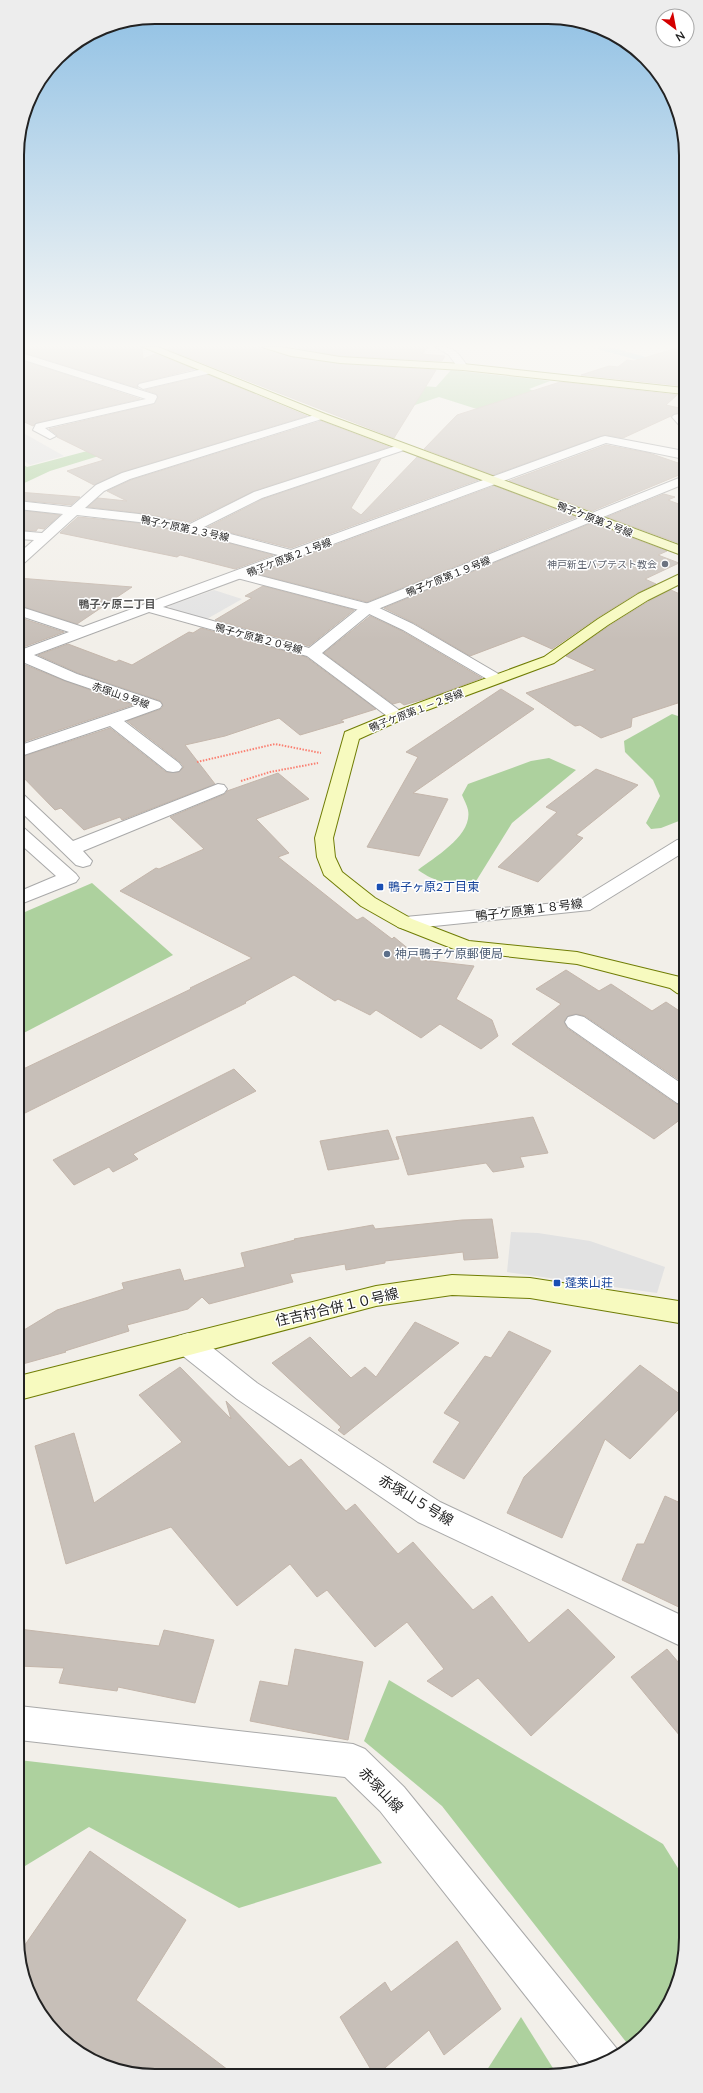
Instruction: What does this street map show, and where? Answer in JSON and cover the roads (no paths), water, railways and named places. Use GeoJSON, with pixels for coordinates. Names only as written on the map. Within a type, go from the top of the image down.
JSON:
{"type":"FeatureCollection","features":[{"type":"Feature","properties":{"kind":"street"},"geometry":{"type":"LineString","coordinates":[[24,556],[100,488],[126,476],[228,445]]}},
{"type":"Feature","properties":{"kind":"street","name":"鴨子ケ原第２号線"},"geometry":{"type":"LineString","coordinates":[[398,445],[679,550]]}},
{"type":"Feature","properties":{"kind":"street","name":"鴨子ケ原第２１号線"},"geometry":{"type":"LineString","coordinates":[[84,632],[241,575],[493,480],[593,445]]}},
{"type":"Feature","properties":{"kind":"street","name":"鴨子ケ原第２１号線"},"geometry":{"type":"LineString","coordinates":[[630,445],[679,454]]}},
{"type":"Feature","properties":{"kind":"street"},"geometry":{"type":"LineString","coordinates":[[192,528],[258,495],[402,446]]}},
{"type":"Feature","properties":{"kind":"street","name":"鴨子ケ原第１９号線"},"geometry":{"type":"LineString","coordinates":[[312,653],[368,608],[679,482]]}},
{"type":"Feature","properties":{"kind":"street","name":"鴨子ケ原第２３号線"},"geometry":{"type":"LineString","coordinates":[[24,506],[139,518],[192,528],[294,555]]}},
{"type":"Feature","properties":{"kind":"street"},"geometry":{"type":"LineString","coordinates":[[24,535],[45,537]]}},
{"type":"Feature","properties":{"kind":"street","name":"鴨子ケ原第１－２号線"},"geometry":{"type":"LineString","coordinates":[[679,579],[643,597],[549,660],[397,716],[351,736],[324,838],[326,857],[334,875],[368,902],[405,923],[466,947],[577,958],[679,984]]}},
{"type":"Feature","properties":{"kind":"street","name":"鴨子ケ原第２０号線"},"geometry":{"type":"LineString","coordinates":[[149,608],[312,653],[397,716]]}},
{"type":"Feature","properties":{"kind":"street"},"geometry":{"type":"LineString","coordinates":[[24,612],[84,632]]}},
{"type":"Feature","properties":{"kind":"street","name":"赤塚山９号線"},"geometry":{"type":"LineString","coordinates":[[24,654],[84,632]]}},
{"type":"Feature","properties":{"kind":"street","name":"赤塚山９号線"},"geometry":{"type":"LineString","coordinates":[[24,657],[70,677],[154,705],[24,750]]}},
{"type":"Feature","properties":{"kind":"street"},"geometry":{"type":"LineString","coordinates":[[111,719],[173,767]]}},
{"type":"Feature","properties":{"kind":"street"},"geometry":{"type":"LineString","coordinates":[[24,805],[77,855],[218,789]]}},
{"type":"Feature","properties":{"kind":"street"},"geometry":{"type":"LineString","coordinates":[[24,837],[69,878],[24,897]]}},
{"type":"Feature","properties":{"kind":"street","name":"鴨子ケ原第１８号線"},"geometry":{"type":"LineString","coordinates":[[405,923],[583,906],[679,847]]}},
{"type":"Feature","properties":{"kind":"street"},"geometry":{"type":"LineString","coordinates":[[576,1022],[679,1093]]}},
{"type":"Feature","properties":{"kind":"street","name":"住吉村合併１０号線"},"geometry":{"type":"LineString","coordinates":[[24,1387],[376,1296],[452,1285],[530,1288],[679,1313]]}},
{"type":"Feature","properties":{"kind":"street","name":"赤塚山５号線"},"geometry":{"type":"LineString","coordinates":[[188,1344],[247,1391],[429,1512],[679,1630]]}},
{"type":"Feature","properties":{"kind":"street","name":"赤塚山線"},"geometry":{"type":"LineString","coordinates":[[24,1724],[353,1761],[392,1798],[599,2058]]}},
{"type":"Feature","properties":{"kind":"lane"},"geometry":{"type":"LineString","coordinates":[[241,575],[368,608],[408,627],[497,679]]}},
{"type":"Feature","properties":{"kind":"place","name":"神戸新生バプテスト教会"},"geometry":{"type":"Point","coordinates":[665,564]}},
{"type":"Feature","properties":{"kind":"place","name":"鴨子ヶ原2丁目東"},"geometry":{"type":"Point","coordinates":[380,887]}},
{"type":"Feature","properties":{"kind":"place","name":"神戸鴨子ケ原郵便局"},"geometry":{"type":"Point","coordinates":[387,954]}},
{"type":"Feature","properties":{"kind":"place","name":"蓬莱山荘"},"geometry":{"type":"Point","coordinates":[557,1283]}},
{"type":"Feature","properties":{"kind":"district","name":"鴨子ヶ原二丁目"},"geometry":{"type":"Point","coordinates":[117,604]}}]}
